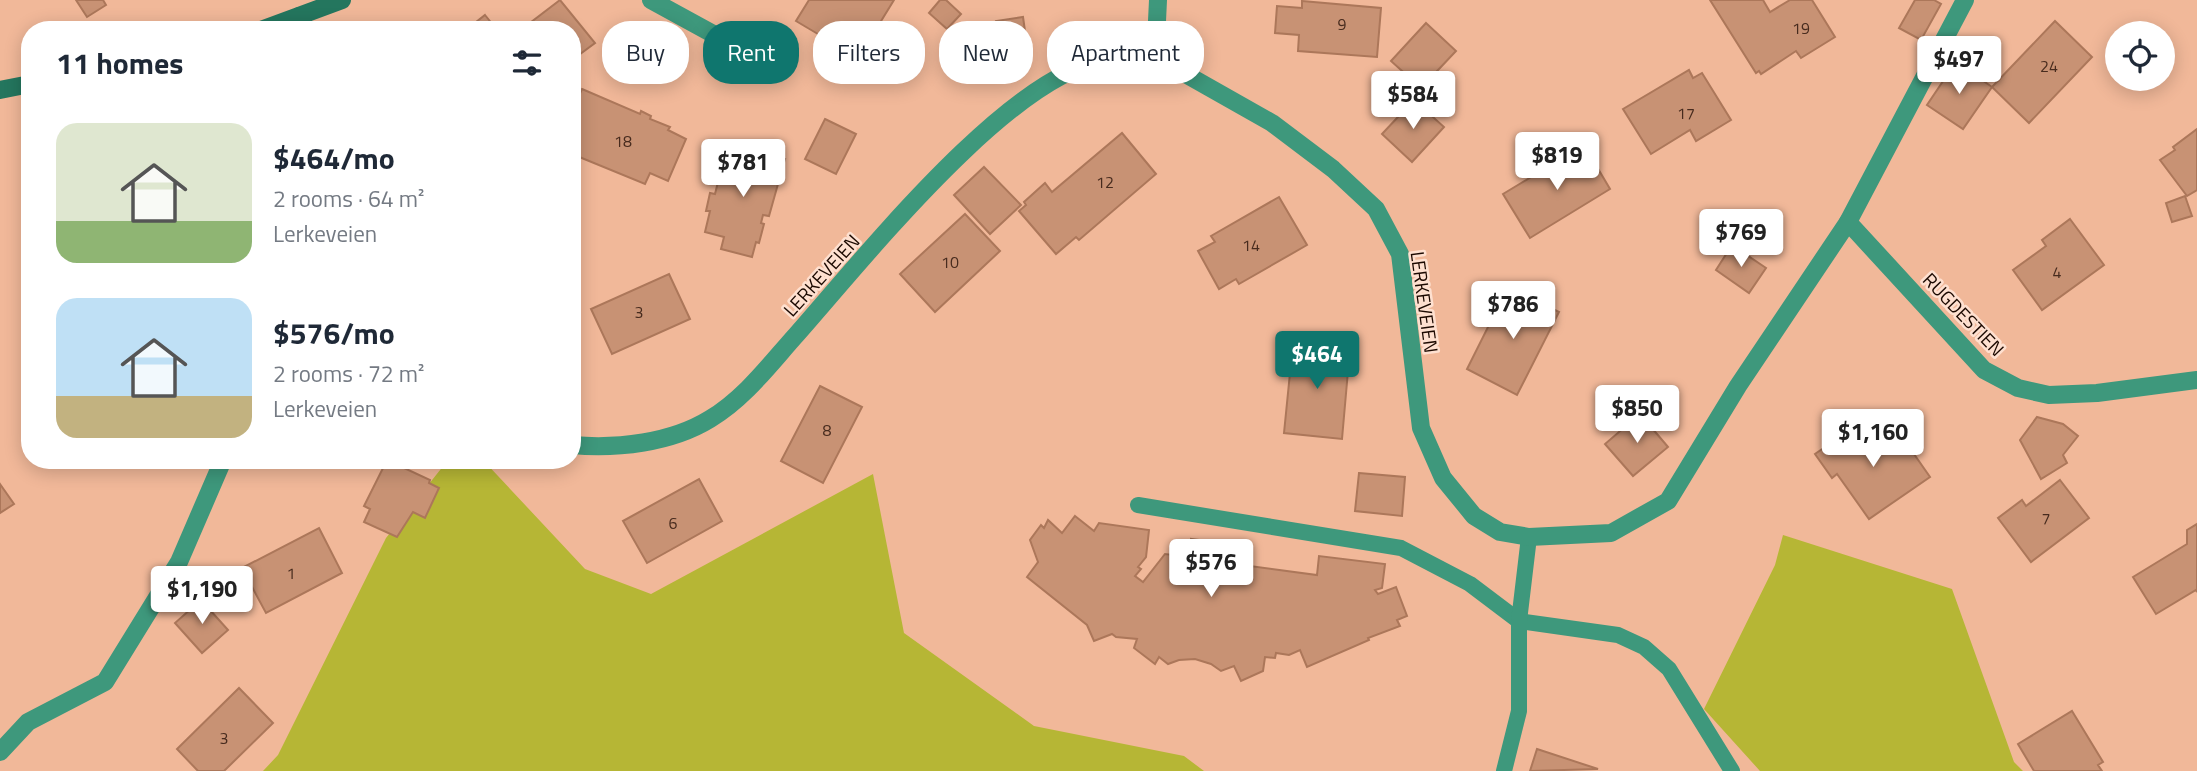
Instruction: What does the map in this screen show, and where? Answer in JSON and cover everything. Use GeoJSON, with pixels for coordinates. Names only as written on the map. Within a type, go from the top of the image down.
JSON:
{"type":"FeatureCollection","features":[{"type":"Feature","properties":{"kind":"main road"},"geometry":{"type":"LineString","coordinates":[[306,21],[332,2]]}},
{"type":"Feature","properties":{"kind":"main road"},"geometry":{"type":"LineString","coordinates":[[0,90],[21,86]]}},
{"type":"Feature","properties":{"kind":"street"},"geometry":{"type":"LineString","coordinates":[[651,0],[703,28]]}},
{"type":"Feature","properties":{"kind":"street"},"geometry":{"type":"LineString","coordinates":[[1156,21],[1157,0]]}},
{"type":"Feature","properties":{"kind":"street","name":"LERKEVEIEN"},"geometry":{"type":"LineString","coordinates":[[1203,84],[1272,123],[1333,169],[1376,209],[1400,254],[1420,428],[1443,478],[1474,516],[1500,532],[1529,537],[1611,533],[1668,501],[1738,386],[1848,222],[1965,0]]}},
{"type":"Feature","properties":{"kind":"street","name":"LERKEVEIEN"},"geometry":{"type":"LineString","coordinates":[[581,446],[645,442],[678,435],[710,419],[744,393],[909,208],[987,129],[1047,83]]}},
{"type":"Feature","properties":{"kind":"street","name":"RUGDESTIEN"},"geometry":{"type":"LineString","coordinates":[[1848,222],[1984,370],[2018,388],[2049,395],[2096,394],[2197,380]]}},
{"type":"Feature","properties":{"kind":"street"},"geometry":{"type":"LineString","coordinates":[[0,752],[28,722],[105,682],[178,562],[219,469]]}},
{"type":"Feature","properties":{"kind":"lane"},"geometry":{"type":"LineString","coordinates":[[1138,505],[1401,548],[1470,584],[1519,621],[1618,635],[1644,648],[1669,669],[1732,771]]}},
{"type":"Feature","properties":{"kind":"lane"},"geometry":{"type":"LineString","coordinates":[[1504,771],[1519,711],[1519,621],[1529,537]]}},
{"type":"Feature","properties":{"kind":"shaded area"},"geometry":{"type":"Polygon","coordinates":[[[441,469],[491,469],[585,569],[651,594],[873,474],[904,633],[1034,726],[1184,756],[1204,771],[263,771],[278,755],[386,538],[441,469]]]}},
{"type":"Feature","properties":{"kind":"shaded area"},"geometry":{"type":"Polygon","coordinates":[[[1783,535],[1952,589],[2014,762],[2023,771],[1760,771],[1704,709],[1775,565],[1783,535]]]}},
{"type":"Feature","properties":{"kind":"building"},"geometry":{"type":"Polygon","coordinates":[[[76,0],[103,0],[106,5],[87,17],[76,0]]]}},
{"type":"Feature","properties":{"kind":"building"},"geometry":{"type":"Polygon","coordinates":[[[560,0],[577,21],[533,21],[560,0]]]}},
{"type":"Feature","properties":{"kind":"building"},"geometry":{"type":"Polygon","coordinates":[[[809,0],[894,0],[881,21],[813,21],[813,31],[796,21],[809,0]]]}},
{"type":"Feature","properties":{"kind":"building"},"geometry":{"type":"Polygon","coordinates":[[[940,0],[946,0],[961,14],[954,21],[939,22],[929,13],[940,0]]]}},
{"type":"Feature","properties":{"kind":"building"},"geometry":{"type":"Polygon","coordinates":[[[1710,0],[1763,0],[1770,12],[1790,0],[1812,0],[1835,37],[1801,58],[1796,51],[1761,74],[1759,71],[1756,73],[1710,0]]]}},
{"type":"Feature","properties":{"kind":"building"},"geometry":{"type":"Polygon","coordinates":[[[1915,0],[1934,0],[1941,4],[1921,40],[1899,28],[1915,0]]]}},
{"type":"Feature","properties":{"kind":"building"},"geometry":{"type":"Polygon","coordinates":[[[1302,1],[1381,8],[1377,57],[1298,51],[1299,35],[1275,33],[1277,6],[1302,8],[1302,1]]]}},
{"type":"Feature","properties":{"kind":"building"},"geometry":{"type":"Polygon","coordinates":[[[485,15],[490,21],[477,21],[485,15]]]}},
{"type":"Feature","properties":{"kind":"building"},"geometry":{"type":"Polygon","coordinates":[[[1023,17],[1024,21],[996,21],[1023,17]]]}},
{"type":"Feature","properties":{"kind":"building"},"geometry":{"type":"Polygon","coordinates":[[[2055,21],[2092,57],[2029,123],[1992,87],[2055,21]]]}},
{"type":"Feature","properties":{"kind":"building"},"geometry":{"type":"Polygon","coordinates":[[[1426,23],[1456,51],[1421,88],[1391,61],[1426,23]]]}},
{"type":"Feature","properties":{"kind":"building"},"geometry":{"type":"Polygon","coordinates":[[[581,26],[595,43],[581,53],[581,26]]]}},
{"type":"Feature","properties":{"kind":"building"},"geometry":{"type":"Polygon","coordinates":[[[1956,62],[1992,87],[1963,129],[1927,105],[1956,62]]]}},
{"type":"Feature","properties":{"kind":"building"},"geometry":{"type":"Polygon","coordinates":[[[1689,70],[1693,78],[1702,73],[1731,120],[1696,141],[1690,130],[1651,154],[1623,109],[1689,70]]]}},
{"type":"Feature","properties":{"kind":"building"},"geometry":{"type":"Polygon","coordinates":[[[582,89],[640,114],[641,111],[686,139],[668,181],[650,173],[645,184],[581,158],[582,89]]]}},
{"type":"Feature","properties":{"kind":"building"},"geometry":{"type":"Polygon","coordinates":[[[1414,100],[1444,127],[1412,162],[1382,134],[1414,100]]]}},
{"type":"Feature","properties":{"kind":"building"},"geometry":{"type":"Polygon","coordinates":[[[825,119],[856,134],[836,174],[805,159],[825,119]]]}},
{"type":"Feature","properties":{"kind":"building"},"geometry":{"type":"Polygon","coordinates":[[[2197,129],[2197,190],[2187,196],[2160,160],[2197,129]]]}},
{"type":"Feature","properties":{"kind":"building"},"geometry":{"type":"Polygon","coordinates":[[[1122,133],[1156,174],[1079,240],[1076,237],[1056,254],[1019,211],[1026,205],[1024,202],[1045,183],[1052,192],[1122,133]]]}},
{"type":"Feature","properties":{"kind":"building"},"geometry":{"type":"Polygon","coordinates":[[[731,145],[785,159],[769,216],[763,215],[761,223],[764,224],[752,257],[721,249],[724,237],[705,232],[710,211],[706,211],[710,193],[715,194],[725,154],[728,155],[731,145]]]}},
{"type":"Feature","properties":{"kind":"building"},"geometry":{"type":"Polygon","coordinates":[[[1584,145],[1610,189],[1530,238],[1503,194],[1584,145]]]}},
{"type":"Feature","properties":{"kind":"building"},"geometry":{"type":"Polygon","coordinates":[[[984,167],[1021,205],[990,234],[954,195],[984,167]]]}},
{"type":"Feature","properties":{"kind":"building"},"geometry":{"type":"Polygon","coordinates":[[[2185,196],[2192,216],[2172,222],[2166,203],[2185,196]]]}},
{"type":"Feature","properties":{"kind":"building"},"geometry":{"type":"Polygon","coordinates":[[[1279,197],[1307,245],[1239,284],[1236,279],[1219,289],[1198,251],[1215,242],[1211,236],[1279,197]]]}},
{"type":"Feature","properties":{"kind":"building"},"geometry":{"type":"Polygon","coordinates":[[[965,214],[1000,251],[935,312],[900,274],[965,214]]]}},
{"type":"Feature","properties":{"kind":"building"},"geometry":{"type":"Polygon","coordinates":[[[2070,219],[2104,265],[2042,310],[2013,270],[2046,246],[2042,240],[2070,219]]]}},
{"type":"Feature","properties":{"kind":"building"},"geometry":{"type":"Polygon","coordinates":[[[1732,245],[1766,268],[1749,293],[1716,270],[1732,245]]]}},
{"type":"Feature","properties":{"kind":"building"},"geometry":{"type":"Polygon","coordinates":[[[669,274],[690,319],[612,354],[591,309],[669,274]]]}},
{"type":"Feature","properties":{"kind":"building"},"geometry":{"type":"Polygon","coordinates":[[[1508,287],[1559,312],[1517,395],[1467,369],[1508,287]]]}},
{"type":"Feature","properties":{"kind":"building"},"geometry":{"type":"Polygon","coordinates":[[[1293,343],[1350,348],[1342,439],[1284,433],[1293,343]]]}},
{"type":"Feature","properties":{"kind":"building"},"geometry":{"type":"Polygon","coordinates":[[[820,386],[862,407],[823,483],[781,461],[820,386]]]}},
{"type":"Feature","properties":{"kind":"building"},"geometry":{"type":"Polygon","coordinates":[[[1640,414],[1668,447],[1633,476],[1605,444],[1640,414]]]}},
{"type":"Feature","properties":{"kind":"building"},"geometry":{"type":"Polygon","coordinates":[[[2037,417],[2063,424],[2078,436],[2063,455],[2067,463],[2041,479],[2020,440],[2037,417]]]}},
{"type":"Feature","properties":{"kind":"building"},"geometry":{"type":"Polygon","coordinates":[[[1860,423],[1880,452],[1902,437],[1930,477],[1869,519],[1837,474],[1832,478],[1815,454],[1860,423]]]}},
{"type":"Feature","properties":{"kind":"building"},"geometry":{"type":"Polygon","coordinates":[[[382,469],[406,469],[430,480],[429,483],[439,488],[425,518],[413,512],[397,537],[364,522],[370,509],[364,506],[382,469]]]}},
{"type":"Feature","properties":{"kind":"building"},"geometry":{"type":"Polygon","coordinates":[[[1359,473],[1405,477],[1402,516],[1355,511],[1359,473]]]}},
{"type":"Feature","properties":{"kind":"building"},"geometry":{"type":"Polygon","coordinates":[[[699,479],[722,521],[647,563],[623,521],[699,479]]]}},
{"type":"Feature","properties":{"kind":"building"},"geometry":{"type":"Polygon","coordinates":[[[2060,480],[2089,518],[2031,562],[1998,518],[2022,500],[2026,506],[2060,480]]]}},
{"type":"Feature","properties":{"kind":"building"},"geometry":{"type":"Polygon","coordinates":[[[0,484],[14,504],[0,513],[0,484]]]}},
{"type":"Feature","properties":{"kind":"building"},"geometry":{"type":"Polygon","coordinates":[[[1075,516],[1094,531],[1099,523],[1149,530],[1146,557],[1135,576],[1143,582],[1165,554],[1189,557],[1191,539],[1244,546],[1242,565],[1317,575],[1319,556],[1385,564],[1382,588],[1375,590],[1378,594],[1396,587],[1407,616],[1397,620],[1400,626],[1307,667],[1300,650],[1289,655],[1276,653],[1275,658],[1265,657],[1263,671],[1241,681],[1234,666],[1221,671],[1211,664],[1195,659],[1168,664],[1159,657],[1155,664],[1134,648],[1137,639],[1116,637],[1112,634],[1094,641],[1087,625],[1027,577],[1038,562],[1030,540],[1041,525],[1044,528],[1048,520],[1062,533],[1075,516]]]}},
{"type":"Feature","properties":{"kind":"building"},"geometry":{"type":"Polygon","coordinates":[[[2197,524],[2197,592],[2196,590],[2156,614],[2133,577],[2187,544],[2187,530],[2197,524]]]}},
{"type":"Feature","properties":{"kind":"building"},"geometry":{"type":"Polygon","coordinates":[[[319,528],[342,573],[266,613],[242,568],[319,528]]]}},
{"type":"Feature","properties":{"kind":"building"},"geometry":{"type":"Polygon","coordinates":[[[201,600],[228,630],[202,653],[175,623],[201,600]]]}},
{"type":"Feature","properties":{"kind":"building"},"geometry":{"type":"Polygon","coordinates":[[[239,688],[273,723],[224,771],[198,771],[177,749],[239,688]]]}},
{"type":"Feature","properties":{"kind":"building"},"geometry":{"type":"Polygon","coordinates":[[[2072,711],[2103,762],[2098,765],[2102,771],[2034,771],[2018,744],[2072,711]]]}},
{"type":"Feature","properties":{"kind":"building"},"geometry":{"type":"Polygon","coordinates":[[[1537,749],[1598,769],[1530,771],[1537,749]]]}}]}
